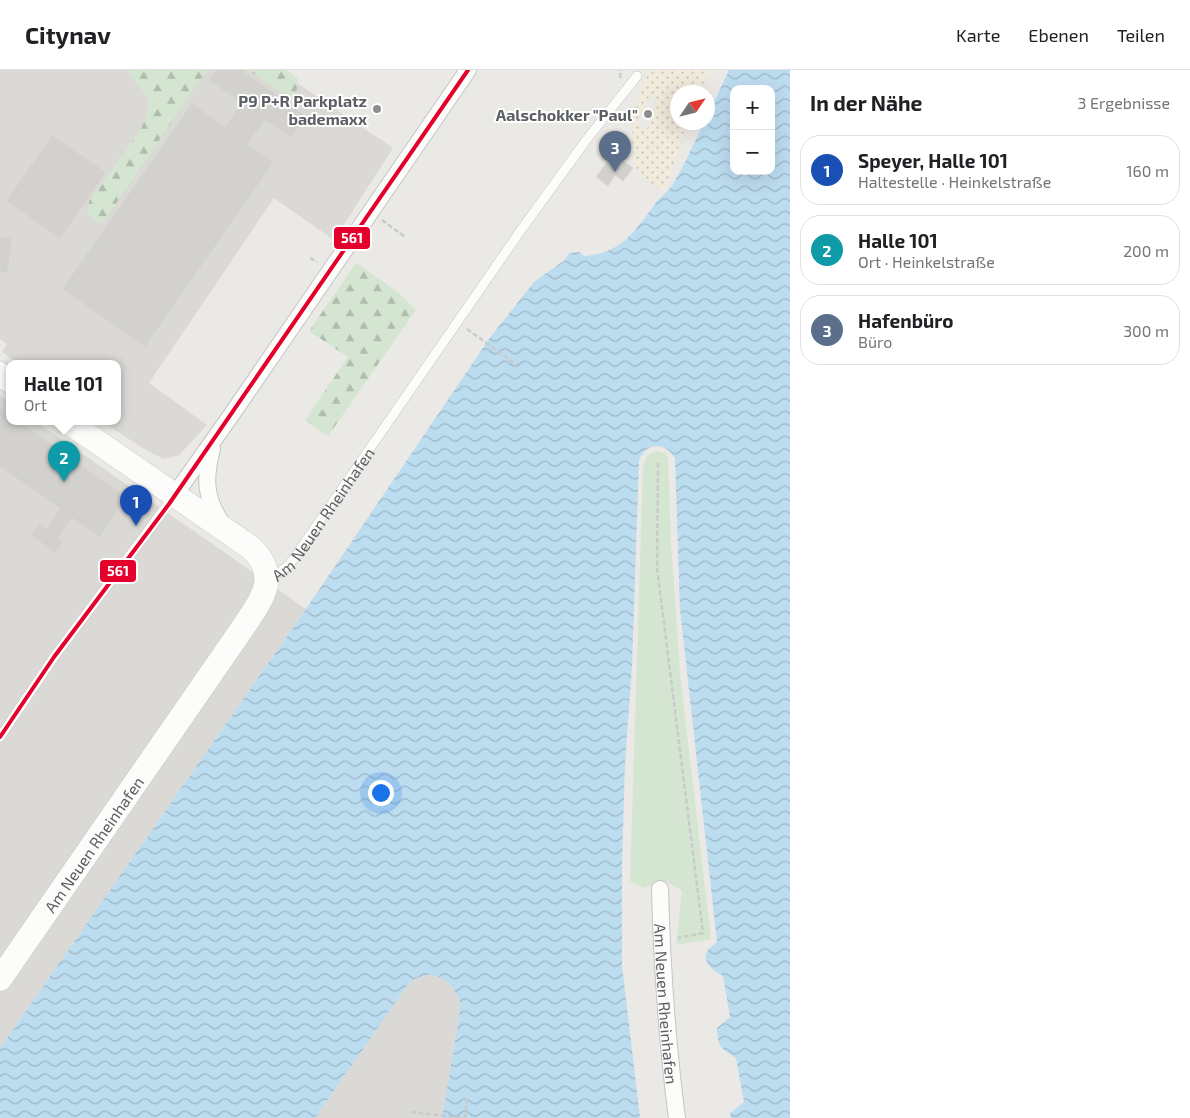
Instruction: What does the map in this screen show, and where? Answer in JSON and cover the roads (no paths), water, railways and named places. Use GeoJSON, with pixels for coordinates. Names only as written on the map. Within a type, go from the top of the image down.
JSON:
{"type":"FeatureCollection","features":[{"type":"Feature","properties":{"kind":"street"},"geometry":{"type":"LineString","coordinates":[[174,496],[468,70]]}},
{"type":"Feature","properties":{"kind":"street"},"geometry":{"type":"LineString","coordinates":[[73,425],[257,553],[264,564],[267,581]]}},
{"type":"Feature","properties":{"kind":"street"},"geometry":{"type":"LineString","coordinates":[[214,440],[207,468],[207,485],[213,508],[228,532]]}},
{"type":"Feature","properties":{"kind":"street","name":"Am Neuen Rheinhafen"},"geometry":{"type":"LineString","coordinates":[[0,980],[242,629],[262,597],[267,581]]}},
{"type":"Feature","properties":{"kind":"street","name":"Am Neuen Rheinhafen"},"geometry":{"type":"LineString","coordinates":[[660,890],[661,942],[668,1045],[677,1118]]}},
{"type":"Feature","properties":{"kind":"lane","name":"Am Neuen Rheinhafen"},"geometry":{"type":"LineString","coordinates":[[267,581],[290,564],[521,230],[587,139],[637,76]]}},
{"type":"Feature","properties":{"kind":"lane"},"geometry":{"type":"LineString","coordinates":[[0,737],[54,657],[174,496]]}},
{"type":"Feature","properties":{"kind":"water"},"geometry":{"type":"Polygon","coordinates":[[[729,70],[790,70],[790,1118],[731,1118],[730,1113],[744,1102],[736,1058],[721,1047],[718,1040],[717,1028],[730,1017],[723,976],[709,966],[706,958],[708,950],[717,942],[680,609],[675,459],[667,449],[657,446],[646,450],[639,460],[632,665],[625,763],[622,865],[622,965],[640,1118],[442,1118],[461,1005],[453,988],[447,982],[434,975],[426,975],[409,983],[315,1118],[0,1118],[0,1048],[306,609],[489,339],[534,282],[565,260],[569,253],[580,252],[584,256],[608,251],[634,232],[657,201],[669,190],[701,130],[715,130],[715,100],[729,70]]]}},
{"type":"Feature","properties":{"kind":"place","name":"P9 P+R Parkplatz bademaxx"},"geometry":{"type":"Point","coordinates":[377,109]}},
{"type":"Feature","properties":{"kind":"place","name":"Aalschokker \"Paul\""},"geometry":{"type":"Point","coordinates":[648,114]}},
{"type":"Feature","properties":{"kind":"place","name":"Hafenbüro"},"geometry":{"type":"Point","coordinates":[615,172]}},
{"type":"Feature","properties":{"kind":"place","name":"Halle 101"},"geometry":{"type":"Point","coordinates":[64,482]}},
{"type":"Feature","properties":{"kind":"place","name":"Speyer, Halle 101"},"geometry":{"type":"Point","coordinates":[136,526]}}]}
